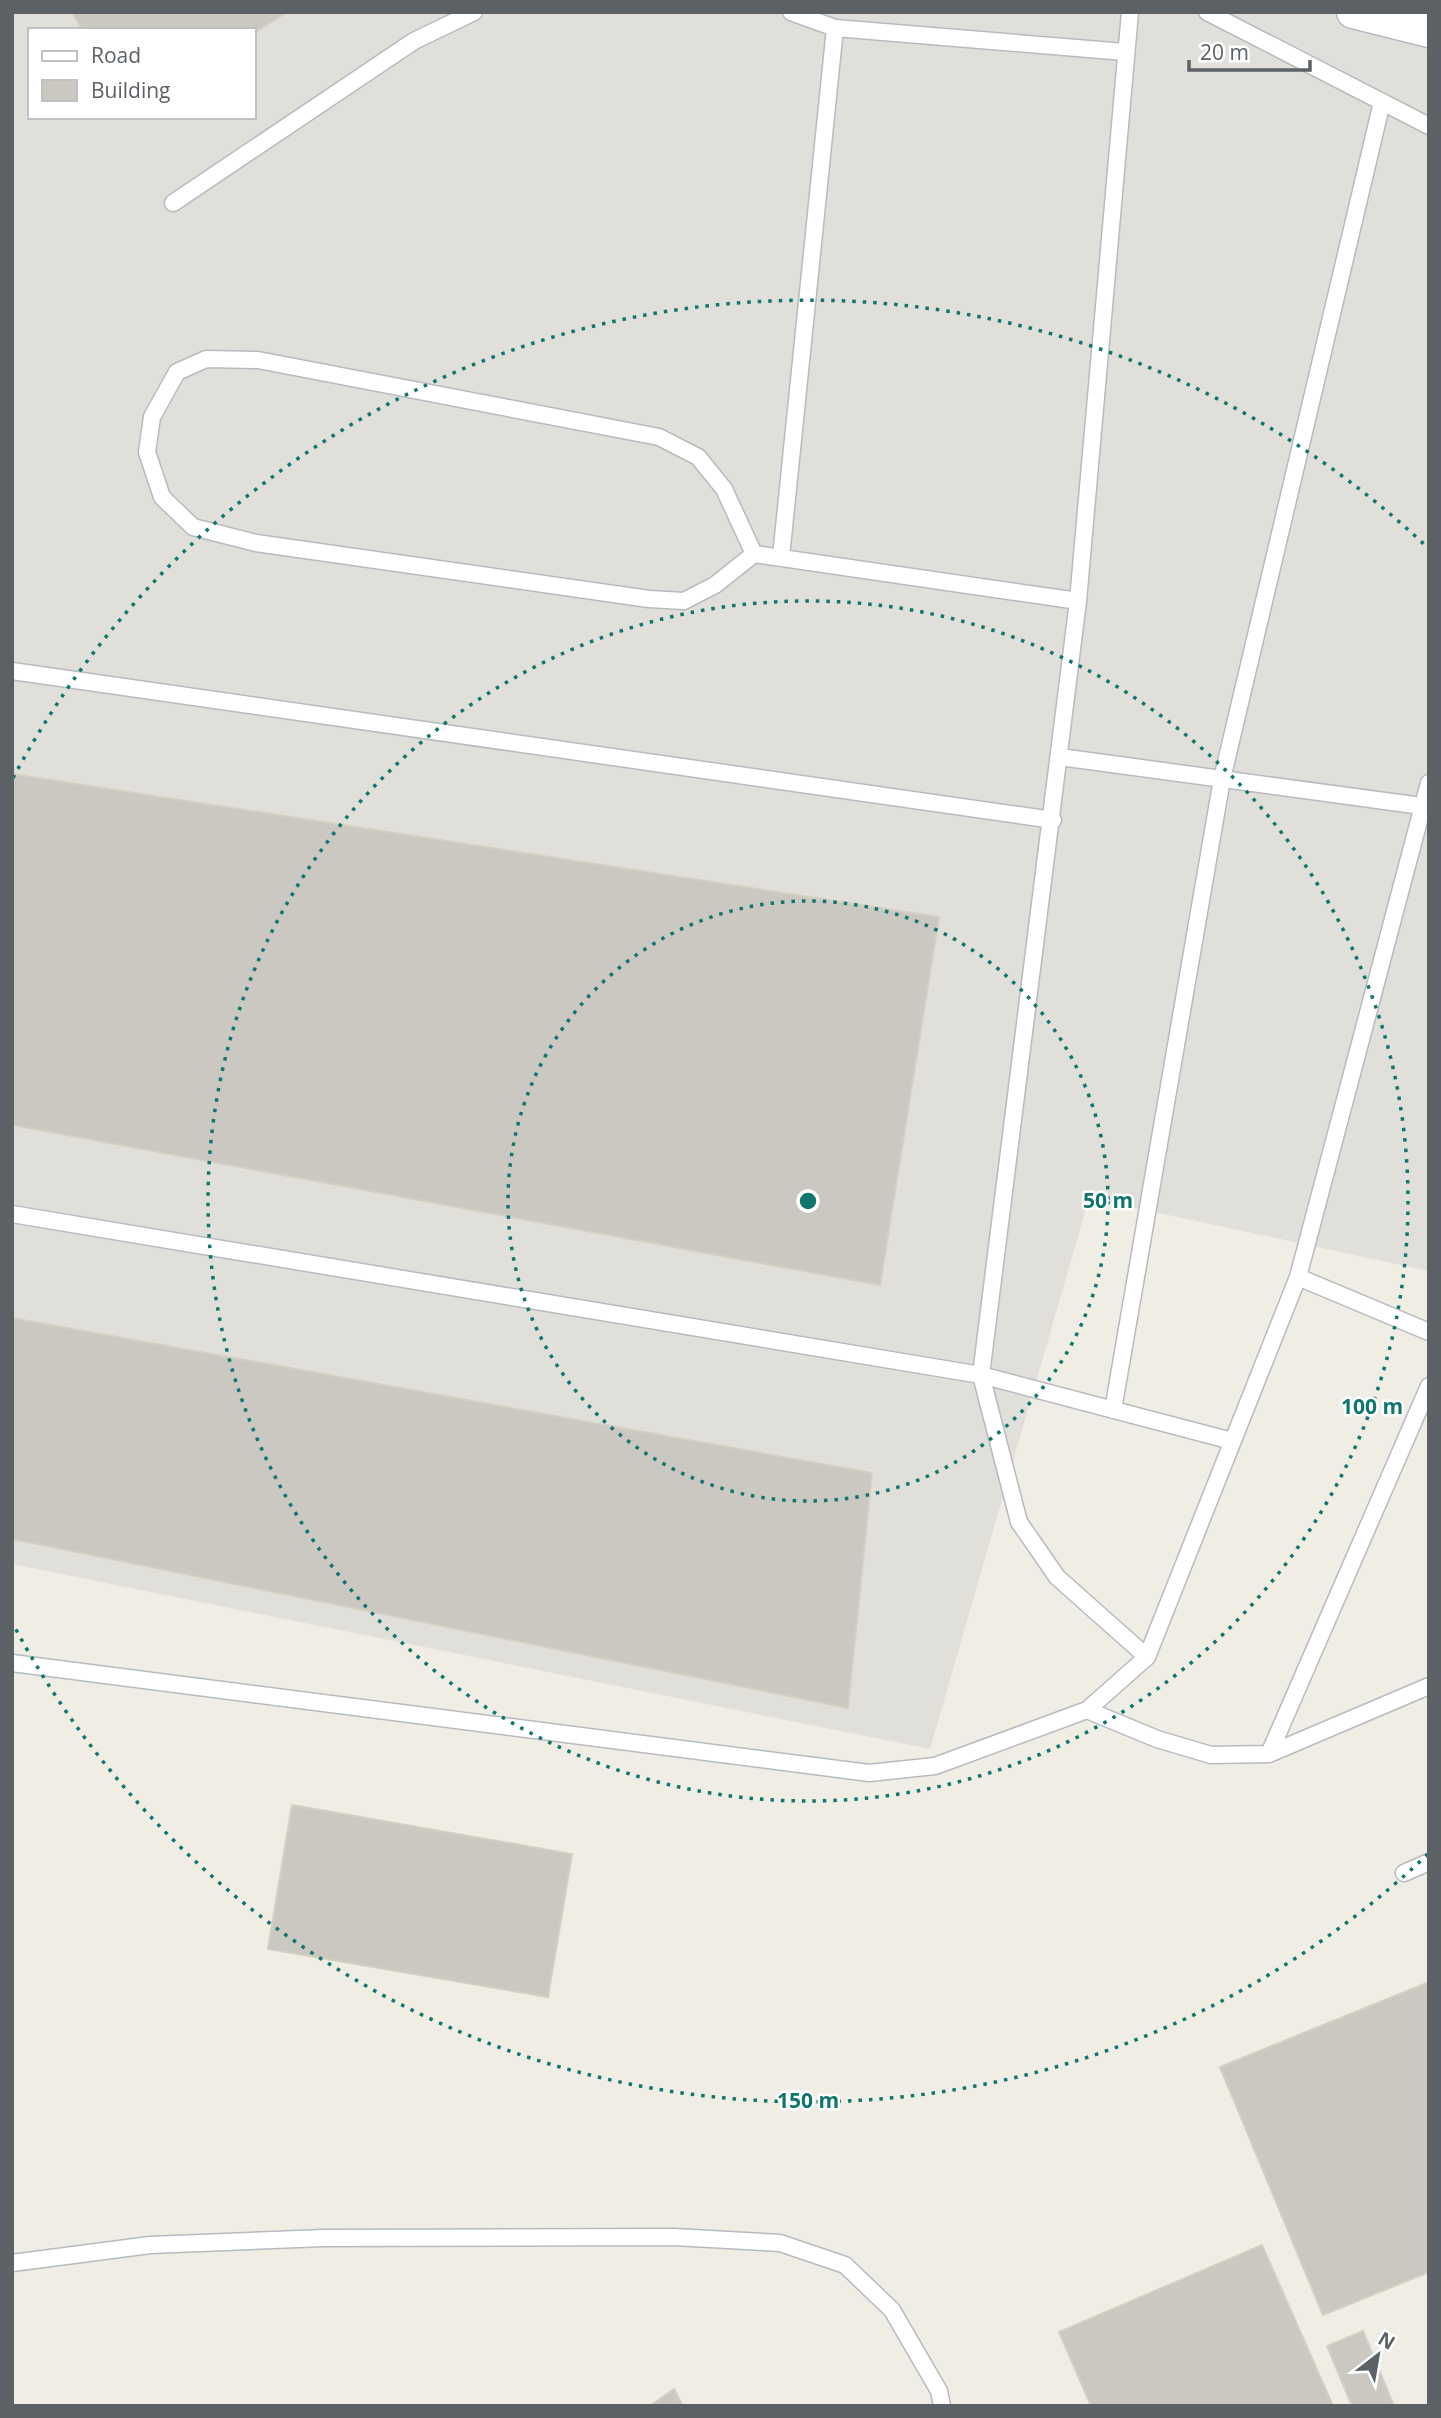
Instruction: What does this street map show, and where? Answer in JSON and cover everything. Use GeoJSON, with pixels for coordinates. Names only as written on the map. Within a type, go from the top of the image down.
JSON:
{"type":"FeatureCollection","features":[{"type":"Feature","properties":{"kind":"street"},"geometry":{"type":"LineString","coordinates":[[1353,12],[1429,31]]}},
{"type":"Feature","properties":{"kind":"lane"},"geometry":{"type":"LineString","coordinates":[[173,203],[414,41],[474,12]]}},
{"type":"Feature","properties":{"kind":"lane"},"geometry":{"type":"LineString","coordinates":[[791,12],[835,28],[1125,52]]}},
{"type":"Feature","properties":{"kind":"lane"},"geometry":{"type":"LineString","coordinates":[[1130,12],[1078,601],[1053,820],[981,1376],[1019,1522],[1057,1577],[1147,1657]]}},
{"type":"Feature","properties":{"kind":"lane"},"geometry":{"type":"LineString","coordinates":[[1207,12],[1429,126]]}},
{"type":"Feature","properties":{"kind":"lane"},"geometry":{"type":"LineString","coordinates":[[781,557],[835,28]]}},
{"type":"Feature","properties":{"kind":"lane"},"geometry":{"type":"LineString","coordinates":[[1113,1410],[1222,779],[1382,102]]}},
{"type":"Feature","properties":{"kind":"lane"},"geometry":{"type":"LineString","coordinates":[[754,554],[724,489],[698,457],[659,437],[258,360],[206,359],[177,372],[152,417],[147,452],[162,497],[193,527],[256,543],[649,599],[684,601],[715,585],[754,554],[1078,601]]}},
{"type":"Feature","properties":{"kind":"lane"},"geometry":{"type":"LineString","coordinates":[[12,671],[1053,820]]}},
{"type":"Feature","properties":{"kind":"lane"},"geometry":{"type":"LineString","coordinates":[[1060,757],[1425,806]]}},
{"type":"Feature","properties":{"kind":"lane"},"geometry":{"type":"LineString","coordinates":[[12,1663],[869,1773],[935,1766],[1087,1710],[1147,1657],[1298,1277],[1429,783]]}},
{"type":"Feature","properties":{"kind":"lane"},"geometry":{"type":"LineString","coordinates":[[12,1214],[981,1376],[1232,1441]]}},
{"type":"Feature","properties":{"kind":"lane"},"geometry":{"type":"LineString","coordinates":[[1298,1277],[1429,1332]]}},
{"type":"Feature","properties":{"kind":"lane"},"geometry":{"type":"LineString","coordinates":[[1269,1754],[1429,1386]]}},
{"type":"Feature","properties":{"kind":"lane"},"geometry":{"type":"LineString","coordinates":[[1087,1710],[1157,1739],[1211,1755],[1269,1754],[1429,1686]]}},
{"type":"Feature","properties":{"kind":"lane"},"geometry":{"type":"LineString","coordinates":[[1404,1873],[1429,1862]]}},
{"type":"Feature","properties":{"kind":"lane"},"geometry":{"type":"LineString","coordinates":[[12,2263],[150,2245],[324,2238],[674,2237],[780,2244],[845,2265],[892,2310],[939,2391],[942,2406]]}},
{"type":"Feature","properties":{"kind":"shaded area"},"geometry":{"type":"Polygon","coordinates":[[[12,12],[1380,12],[1429,27],[1429,1271],[1089,1198],[930,1749],[12,1564],[12,12]]]}},
{"type":"Feature","properties":{"kind":"building"},"geometry":{"type":"Polygon","coordinates":[[[72,12],[287,12],[256,32],[256,28],[82,28],[72,12]]]}},
{"type":"Feature","properties":{"kind":"building"},"geometry":{"type":"Polygon","coordinates":[[[12,774],[939,917],[880,1285],[12,1125],[12,774]]]}},
{"type":"Feature","properties":{"kind":"building"},"geometry":{"type":"Polygon","coordinates":[[[12,1318],[872,1473],[848,1708],[12,1539],[12,1318]]]}},
{"type":"Feature","properties":{"kind":"building"},"geometry":{"type":"Polygon","coordinates":[[[292,1805],[572,1854],[548,1997],[268,1949],[292,1805]]]}},
{"type":"Feature","properties":{"kind":"building"},"geometry":{"type":"Polygon","coordinates":[[[1429,1982],[1429,2272],[1323,2315],[1220,2067],[1429,1982]]]}},
{"type":"Feature","properties":{"kind":"building"},"geometry":{"type":"Polygon","coordinates":[[[1262,2245],[1333,2406],[1091,2406],[1059,2332],[1262,2245]]]}},
{"type":"Feature","properties":{"kind":"building"},"geometry":{"type":"Polygon","coordinates":[[[1363,2331],[1394,2406],[1352,2406],[1327,2346],[1363,2331]]]}},
{"type":"Feature","properties":{"kind":"building"},"geometry":{"type":"Polygon","coordinates":[[[674,2389],[683,2406],[650,2406],[674,2389]]]}}]}
